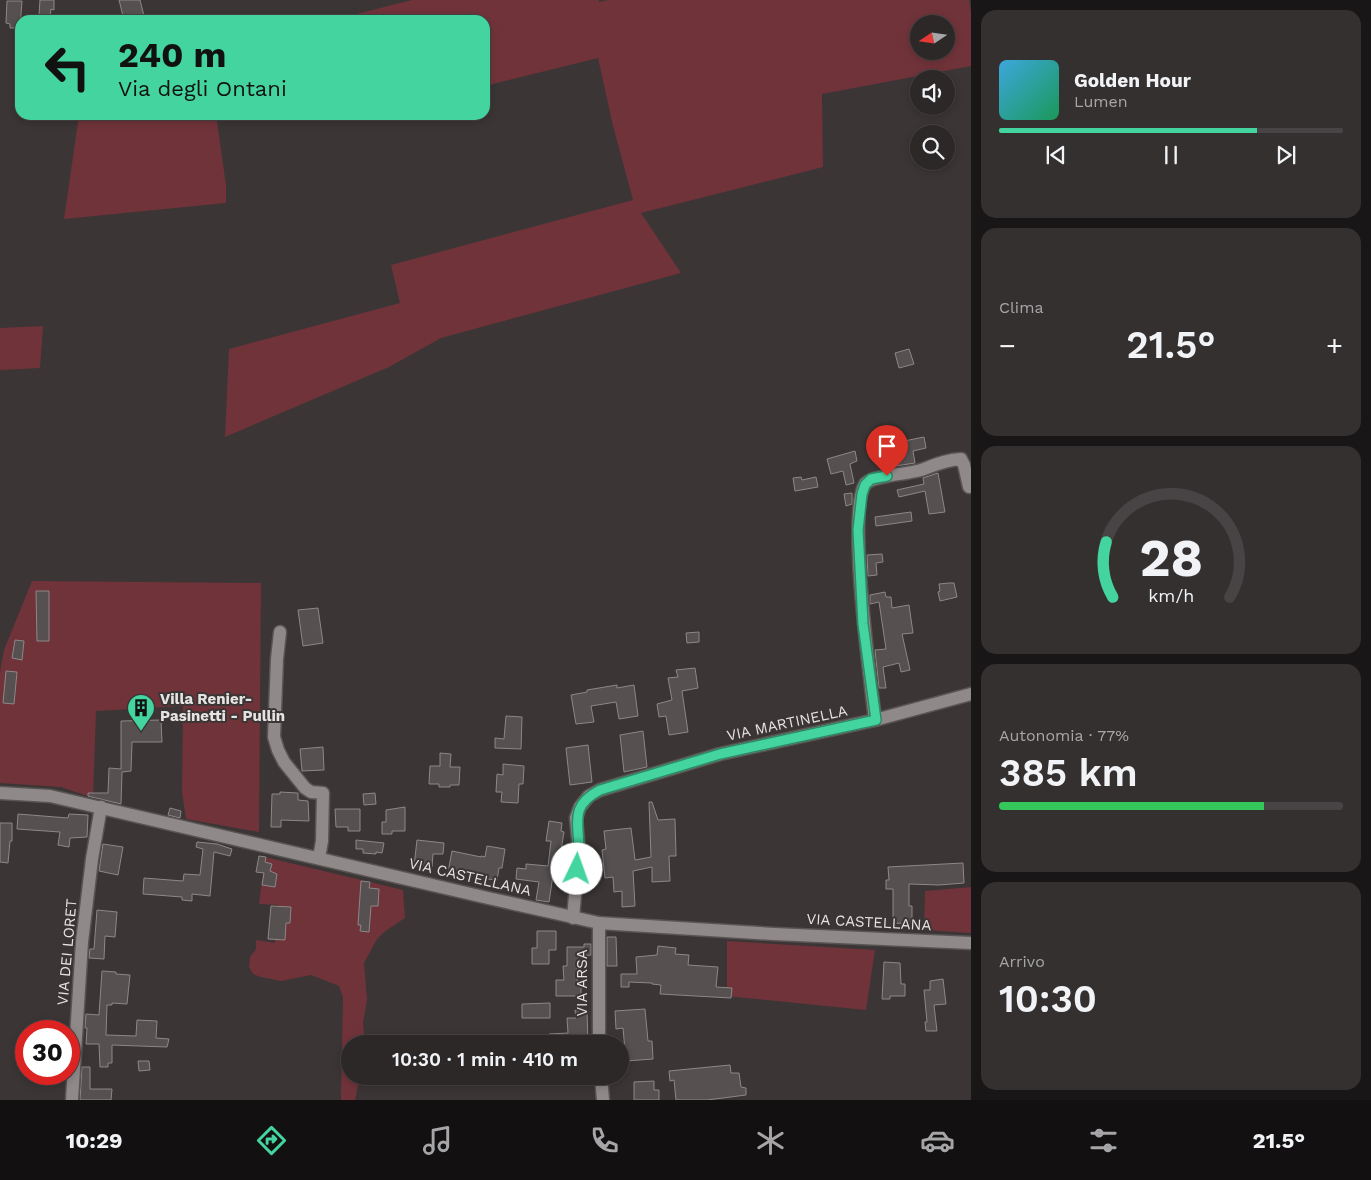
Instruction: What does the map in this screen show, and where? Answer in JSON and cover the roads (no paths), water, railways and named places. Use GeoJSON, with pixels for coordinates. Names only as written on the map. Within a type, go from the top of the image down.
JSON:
{"type":"FeatureCollection","features":[{"type":"Feature","properties":{"kind":"street"},"geometry":{"type":"LineString","coordinates":[[876,720],[863,624],[858,530],[862,494],[865,485],[871,479],[920,470],[945,460],[961,458],[969,487]]}},
{"type":"Feature","properties":{"kind":"street"},"geometry":{"type":"LineString","coordinates":[[280,632],[274,737],[284,762],[306,788],[311,792],[323,793],[322,841],[319,858]]}},
{"type":"Feature","properties":{"kind":"street","name":"VIA MARTINELLA"},"geometry":{"type":"LineString","coordinates":[[573,918],[579,850],[576,818],[580,807],[588,796],[600,790],[720,754],[876,720],[971,694]]}},
{"type":"Feature","properties":{"kind":"street","name":"VIA CASTELLANA"},"geometry":{"type":"LineString","coordinates":[[0,793],[50,796],[101,807],[598,923],[774,934],[971,943]]}},
{"type":"Feature","properties":{"kind":"street","name":"VIA DEI LORET"},"geometry":{"type":"LineString","coordinates":[[72,1100],[82,942],[92,859],[101,807]]}},
{"type":"Feature","properties":{"kind":"street","name":"VIA ARSA"},"geometry":{"type":"LineString","coordinates":[[598,923],[599,1035]]}},
{"type":"Feature","properties":{"kind":"street"},"geometry":{"type":"LineString","coordinates":[[602,1085],[603,1100]]}},
{"type":"Feature","properties":{"kind":"place","name":"Villa Renier- Pasinetti - Pullin"},"geometry":{"type":"Point","coordinates":[141,732]}}]}
